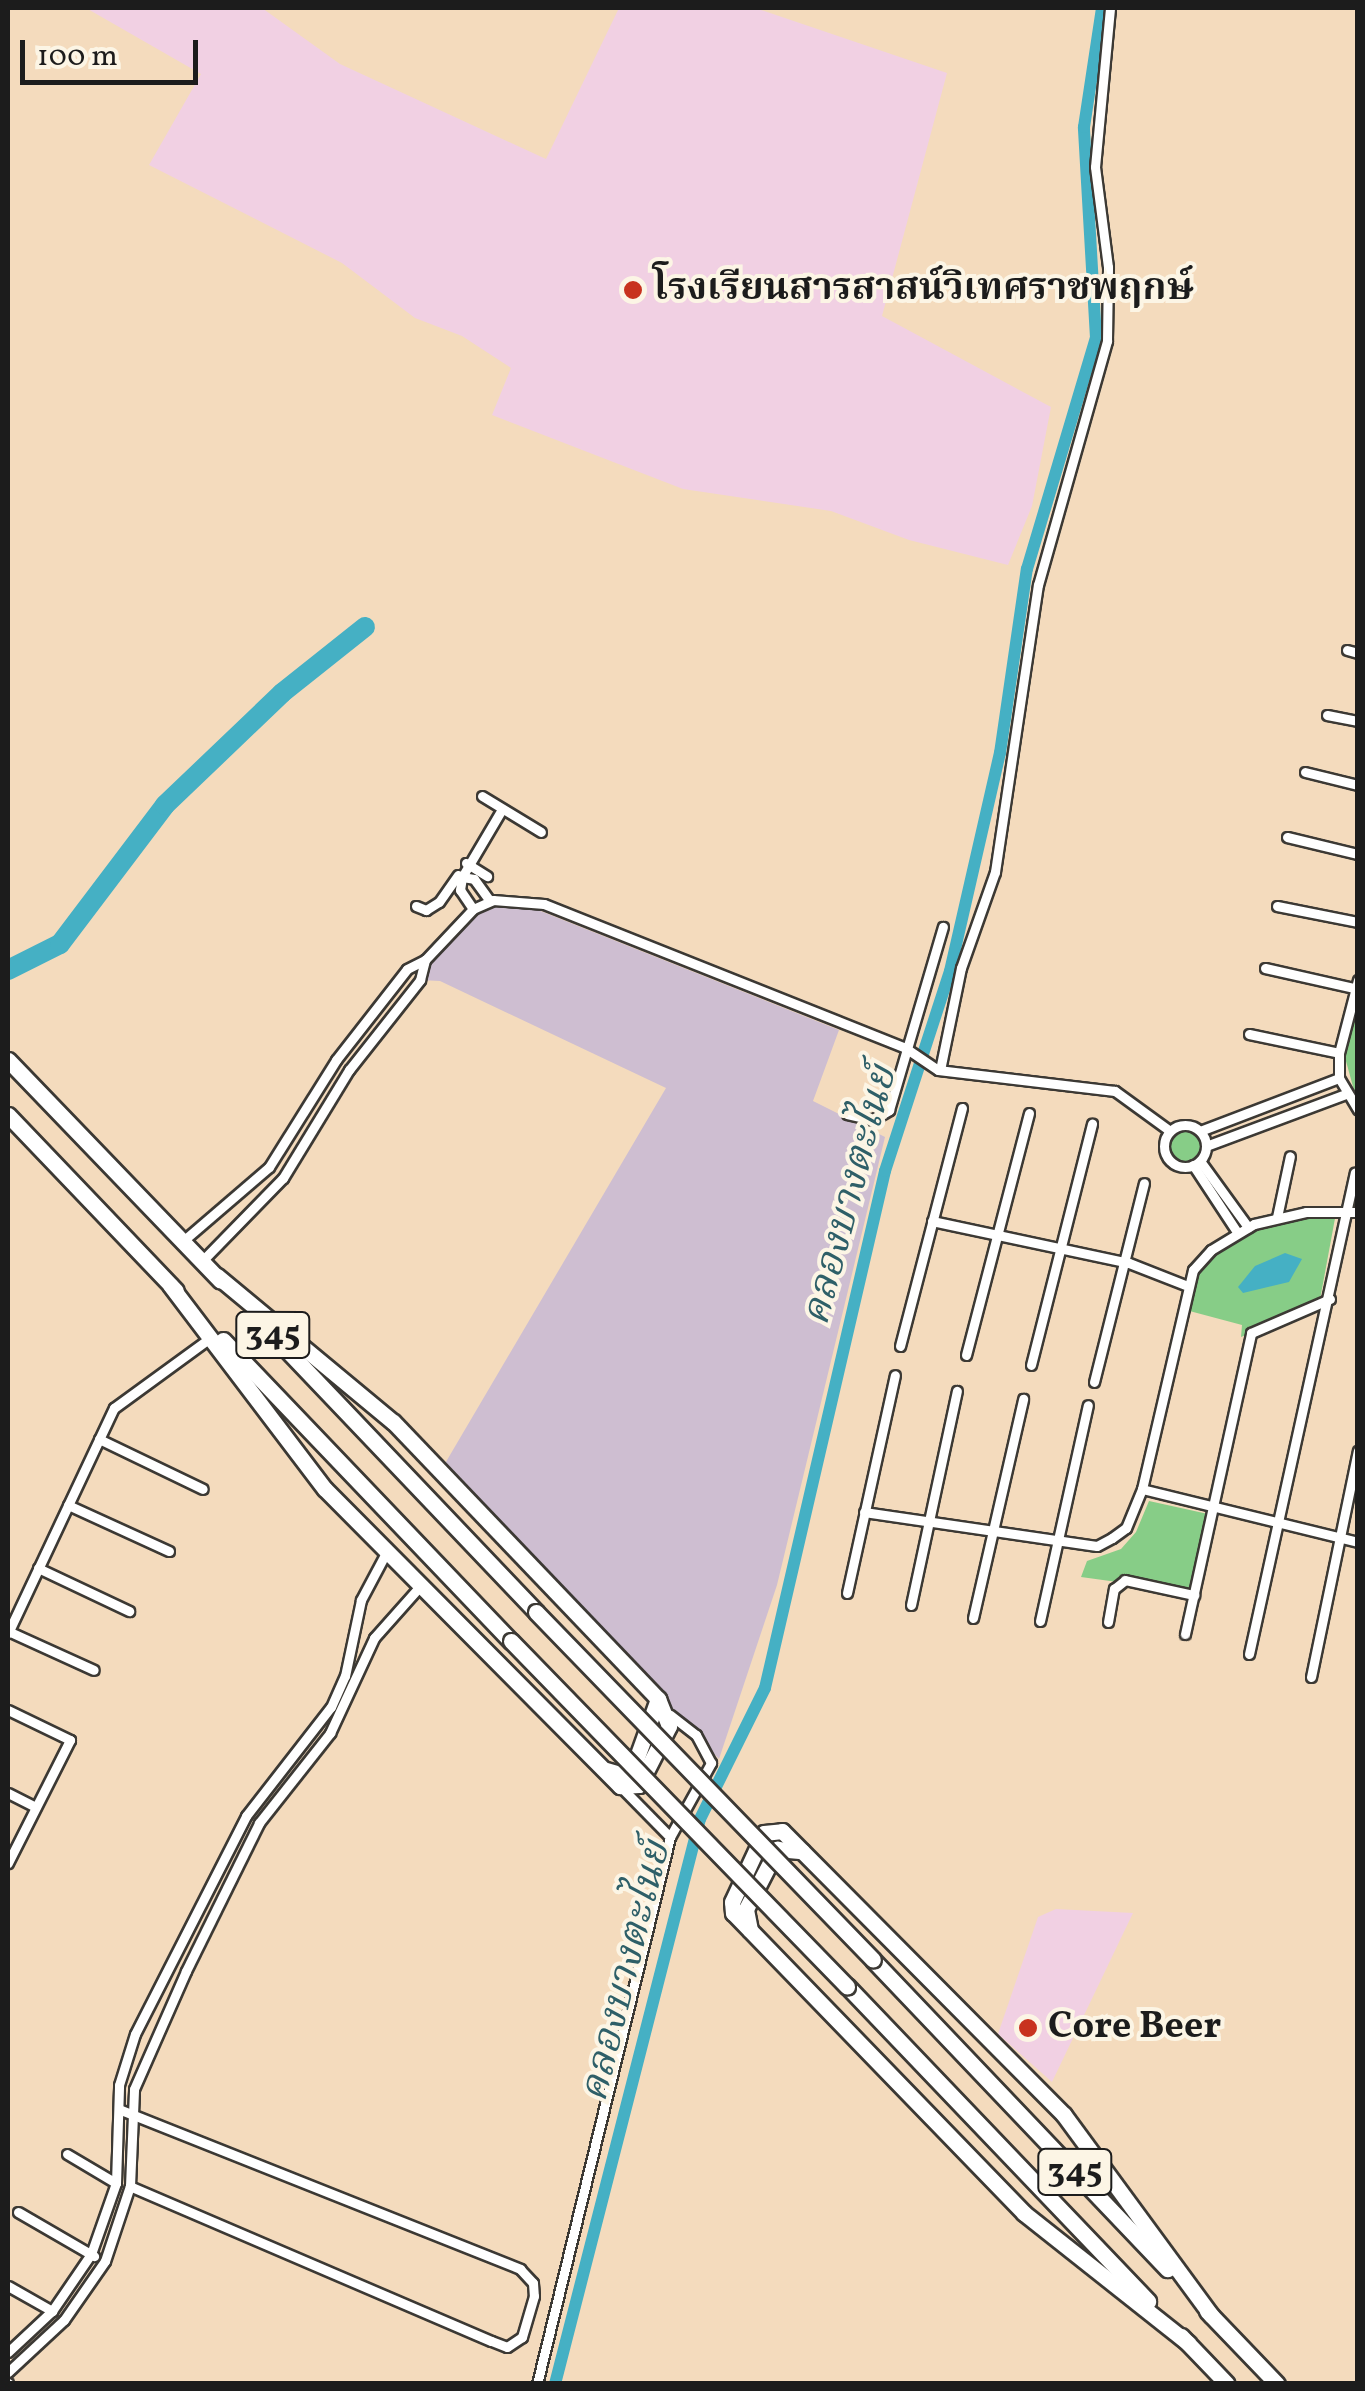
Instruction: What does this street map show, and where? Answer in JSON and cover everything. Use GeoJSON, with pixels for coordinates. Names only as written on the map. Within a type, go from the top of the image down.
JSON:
{"type":"FeatureCollection","features":[{"type":"Feature","properties":{"kind":"main road","name":"345"},"geometry":{"type":"LineString","coordinates":[[8,1060],[1277,2384]]}},
{"type":"Feature","properties":{"kind":"main road","name":"345"},"geometry":{"type":"LineString","coordinates":[[8,1115],[1227,2384]]}},
{"type":"Feature","properties":{"kind":"main road"},"geometry":{"type":"LineString","coordinates":[[170,1285],[334,1498],[620,1786],[634,1788],[648,1774],[670,1715],[658,1698],[420,1452],[216,1276]]}},
{"type":"Feature","properties":{"kind":"main road"},"geometry":{"type":"LineString","coordinates":[[400,1471],[388,1447],[391,1438],[420,1452]]}},
{"type":"Feature","properties":{"kind":"main road"},"geometry":{"type":"LineString","coordinates":[[334,1498],[334,1479],[356,1480]]}},
{"type":"Feature","properties":{"kind":"main road"},"geometry":{"type":"LineString","coordinates":[[602,1768],[624,1776],[657,1715],[658,1698]]}},
{"type":"Feature","properties":{"kind":"main road"},"geometry":{"type":"LineString","coordinates":[[1188,2343],[1024,2213],[750,1930],[746,1909],[778,1849],[805,1853],[1064,2115],[1210,2315]]}},
{"type":"Feature","properties":{"kind":"main road"},"geometry":{"type":"LineString","coordinates":[[1021,2115],[1037,2126],[1050,2122],[1053,2110],[1040,2093]]}},
{"type":"Feature","properties":{"kind":"main road"},"geometry":{"type":"LineString","coordinates":[[1000,2187],[1021,2202],[1032,2198],[1020,2167]]}},
{"type":"Feature","properties":{"kind":"street"},"geometry":{"type":"LineString","coordinates":[[936,1068],[961,968],[994,872],[1038,585],[1077,463],[1109,326],[1095,168],[1110,8]]}},
{"type":"Feature","properties":{"kind":"street"},"geometry":{"type":"LineString","coordinates":[[1328,715],[1358,721]]}},
{"type":"Feature","properties":{"kind":"street"},"geometry":{"type":"LineString","coordinates":[[1305,772],[1358,785]]}},
{"type":"Feature","properties":{"kind":"street"},"geometry":{"type":"LineString","coordinates":[[482,796],[541,832]]}},
{"type":"Feature","properties":{"kind":"street"},"geometry":{"type":"LineString","coordinates":[[416,906],[426,910],[439,902],[502,808]]}},
{"type":"Feature","properties":{"kind":"street"},"geometry":{"type":"LineString","coordinates":[[1287,837],[1358,854]]}},
{"type":"Feature","properties":{"kind":"street"},"geometry":{"type":"LineString","coordinates":[[466,863],[488,876]]}},
{"type":"Feature","properties":{"kind":"street"},"geometry":{"type":"LineString","coordinates":[[460,876],[474,878],[490,901]]}},
{"type":"Feature","properties":{"kind":"street"},"geometry":{"type":"LineString","coordinates":[[460,876],[460,890],[473,909]]}},
{"type":"Feature","properties":{"kind":"street"},"geometry":{"type":"LineString","coordinates":[[184,1241],[269,1167],[336,1060],[407,969],[424,960],[473,909],[490,901],[544,904],[907,1049],[936,1068],[1115,1092],[1170,1131]]}},
{"type":"Feature","properties":{"kind":"street"},"geometry":{"type":"LineString","coordinates":[[1276,906],[1358,922]]}},
{"type":"Feature","properties":{"kind":"street"},"geometry":{"type":"LineString","coordinates":[[847,1114],[886,1116],[943,927]]}},
{"type":"Feature","properties":{"kind":"street"},"geometry":{"type":"LineString","coordinates":[[202,1261],[283,1178],[348,1070],[420,980],[424,960]]}},
{"type":"Feature","properties":{"kind":"street"},"geometry":{"type":"LineString","coordinates":[[1266,968],[1357,986],[1338,1053],[1339,1078],[1358,1110]]}},
{"type":"Feature","properties":{"kind":"street"},"geometry":{"type":"LineString","coordinates":[[1249,1034],[1338,1053]]}},
{"type":"Feature","properties":{"kind":"street"},"geometry":{"type":"LineString","coordinates":[[336,1060],[348,1070]]}},
{"type":"Feature","properties":{"kind":"street"},"geometry":{"type":"LineString","coordinates":[[1248,1227],[1197,1163],[1170,1161],[1164,1146],[1170,1131],[1185,1125],[1200,1131],[1244,1118],[1339,1078]]}},
{"type":"Feature","properties":{"kind":"street"},"geometry":{"type":"LineString","coordinates":[[1197,1163],[1206,1146],[1346,1094]]}},
{"type":"Feature","properties":{"kind":"street"},"geometry":{"type":"LineString","coordinates":[[900,1346],[962,1108]]}},
{"type":"Feature","properties":{"kind":"street"},"geometry":{"type":"LineString","coordinates":[[966,1355],[1029,1112]]}},
{"type":"Feature","properties":{"kind":"street"},"geometry":{"type":"LineString","coordinates":[[1244,1118],[1250,1132]]}},
{"type":"Feature","properties":{"kind":"street"},"geometry":{"type":"LineString","coordinates":[[1031,1365],[1092,1124]]}},
{"type":"Feature","properties":{"kind":"street"},"geometry":{"type":"LineString","coordinates":[[1200,1131],[1206,1146]]}},
{"type":"Feature","properties":{"kind":"street"},"geometry":{"type":"LineString","coordinates":[[1277,1218],[1290,1156]]}},
{"type":"Feature","properties":{"kind":"street"},"geometry":{"type":"LineString","coordinates":[[1197,1163],[1237,1232]]}},
{"type":"Feature","properties":{"kind":"street"},"geometry":{"type":"LineString","coordinates":[[269,1167],[283,1178]]}},
{"type":"Feature","properties":{"kind":"street"},"geometry":{"type":"LineString","coordinates":[[1249,1654],[1352,1212],[1355,1173]]}},
{"type":"Feature","properties":{"kind":"street"},"geometry":{"type":"LineString","coordinates":[[1094,1382],[1144,1182]]}},
{"type":"Feature","properties":{"kind":"street"},"geometry":{"type":"LineString","coordinates":[[864,1512],[1096,1546],[1112,1538],[1126,1528],[1142,1490],[1185,1285],[1211,1250],[1248,1227],[1277,1218],[1352,1212]]}},
{"type":"Feature","properties":{"kind":"street"},"geometry":{"type":"LineString","coordinates":[[932,1221],[1062,1246],[1124,1262],[1185,1285]]}},
{"type":"Feature","properties":{"kind":"street"},"geometry":{"type":"LineString","coordinates":[[1185,1634],[1251,1333],[1330,1299]]}},
{"type":"Feature","properties":{"kind":"street"},"geometry":{"type":"LineString","coordinates":[[94,1670],[8,1632],[114,1408],[210,1338]]}},
{"type":"Feature","properties":{"kind":"street"},"geometry":{"type":"LineString","coordinates":[[847,1593],[895,1375]]}},
{"type":"Feature","properties":{"kind":"street"},"geometry":{"type":"LineString","coordinates":[[911,1604],[957,1391]]}},
{"type":"Feature","properties":{"kind":"street"},"geometry":{"type":"LineString","coordinates":[[973,1618],[1023,1399]]}},
{"type":"Feature","properties":{"kind":"street"},"geometry":{"type":"LineString","coordinates":[[1040,1621],[1088,1405]]}},
{"type":"Feature","properties":{"kind":"street"},"geometry":{"type":"LineString","coordinates":[[99,1439],[203,1489]]}},
{"type":"Feature","properties":{"kind":"street"},"geometry":{"type":"LineString","coordinates":[[1311,1678],[1358,1452]]}},
{"type":"Feature","properties":{"kind":"street"},"geometry":{"type":"LineString","coordinates":[[1142,1490],[1358,1542]]}},
{"type":"Feature","properties":{"kind":"street"},"geometry":{"type":"LineString","coordinates":[[68,1505],[170,1552]]}},
{"type":"Feature","properties":{"kind":"street"},"geometry":{"type":"LineString","coordinates":[[8,2352],[52,2311],[92,2254],[116,2184],[119,2086],[130,2048],[268,1783],[330,1707],[356,1630],[361,1600],[386,1550]]}},
{"type":"Feature","properties":{"kind":"street"},"geometry":{"type":"LineString","coordinates":[[38,1568],[129,1611]]}},
{"type":"Feature","properties":{"kind":"street"},"geometry":{"type":"LineString","coordinates":[[1108,1622],[1114,1589],[1125,1580],[1194,1595]]}},
{"type":"Feature","properties":{"kind":"street"},"geometry":{"type":"LineString","coordinates":[[8,2372],[64,2320],[105,2262],[130,2186],[137,2078],[186,1972],[280,1793],[330,1733],[374,1638],[421,1585]]}},
{"type":"Feature","properties":{"kind":"street"},"geometry":{"type":"LineString","coordinates":[[356,1630],[374,1638]]}},
{"type":"Feature","properties":{"kind":"street"},"geometry":{"type":"LineString","coordinates":[[8,1710],[70,1740],[8,1863]]}},
{"type":"Feature","properties":{"kind":"street"},"geometry":{"type":"LineString","coordinates":[[537,2384],[670,1837],[710,1763],[696,1735],[670,1715]]}},
{"type":"Feature","properties":{"kind":"street"},"geometry":{"type":"LineString","coordinates":[[268,1783],[280,1793]]}},
{"type":"Feature","properties":{"kind":"street"},"geometry":{"type":"LineString","coordinates":[[620,1786],[670,1837]]}},
{"type":"Feature","properties":{"kind":"street"},"geometry":{"type":"LineString","coordinates":[[8,1793],[36,1807]]}},
{"type":"Feature","properties":{"kind":"street"},"geometry":{"type":"LineString","coordinates":[[171,1964],[186,1972]]}},
{"type":"Feature","properties":{"kind":"street"},"geometry":{"type":"LineString","coordinates":[[120,2110],[520,2268],[533,2283],[534,2296],[522,2337],[507,2347],[491,2341],[130,2186]]}},
{"type":"Feature","properties":{"kind":"street"},"geometry":{"type":"LineString","coordinates":[[66,2154],[116,2184]]}},
{"type":"Feature","properties":{"kind":"street"},"geometry":{"type":"LineString","coordinates":[[18,2212],[105,2262]]}},
{"type":"Feature","properties":{"kind":"street"},"geometry":{"type":"LineString","coordinates":[[8,2286],[52,2311]]}},
{"type":"Feature","properties":{"kind":"shaded area","name":"โรงเรียนสารสาสน์วิเทศราชพฤกษ์"},"geometry":{"type":"Polygon","coordinates":[[[86,8],[262,8],[340,64],[546,159],[619,8],[755,8],[947,73],[882,316],[1051,407],[1032,506],[1008,565],[909,540],[831,511],[683,489],[492,415],[511,368],[462,336],[415,318],[342,263],[149,165],[201,74],[86,8]]]}},
{"type":"Feature","properties":{"kind":"shaded area"},"geometry":{"type":"Polygon","coordinates":[[[490,901],[533,908],[839,1030],[813,1101],[885,1137],[777,1585],[719,1759],[440,1472],[666,1088],[440,981],[420,980],[455,924],[490,901]]]}},
{"type":"Feature","properties":{"kind":"shaded area"},"geometry":{"type":"Polygon","coordinates":[[[1056,1909],[1133,1913],[1052,2082],[998,2034],[1038,1917],[1056,1909]]]}},
{"type":"Feature","properties":{"kind":"green space"},"geometry":{"type":"Polygon","coordinates":[[[1357,1008],[1357,1101],[1344,1054],[1357,1008]]]}},
{"type":"Feature","properties":{"kind":"green space"},"geometry":{"type":"Polygon","coordinates":[[[1185,1125],[1200,1131],[1206,1146],[1200,1161],[1185,1167],[1170,1161],[1164,1146],[1170,1131],[1185,1125]]]}},
{"type":"Feature","properties":{"kind":"green space"},"geometry":{"type":"Polygon","coordinates":[[[1306,1213],[1336,1213],[1319,1305],[1241,1337],[1242,1325],[1182,1309],[1185,1288],[1212,1252],[1253,1227],[1306,1213]]]}},
{"type":"Feature","properties":{"kind":"green space"},"geometry":{"type":"Polygon","coordinates":[[[1149,1501],[1208,1514],[1190,1592],[1081,1577],[1087,1561],[1121,1549],[1136,1532],[1149,1501]]]}},
{"type":"Feature","properties":{"kind":"water"},"geometry":{"type":"Polygon","coordinates":[[[1285,1253],[1302,1259],[1289,1282],[1243,1293],[1238,1287],[1255,1266],[1285,1253]]]}},
{"type":"Feature","properties":{"kind":"waterway","name":"คลองบางตะไนย์"},"geometry":{"type":"LineString","coordinates":[[555,2384],[700,1819],[765,1688],[885,1171],[950,971],[1000,753],[1027,569],[1096,338],[1084,127],[1102,8]]}},
{"type":"Feature","properties":{"kind":"waterway"},"geometry":{"type":"LineString","coordinates":[[8,970],[60,944],[165,805],[282,693],[365,627]]}},
{"type":"Feature","properties":{"kind":"place","name":"โรงเรียนสารสาสน์วิเทศราชพฤกษ์"},"geometry":{"type":"Point","coordinates":[633,290]}},
{"type":"Feature","properties":{"kind":"place","name":"Core Beer"},"geometry":{"type":"Point","coordinates":[1028,2028]}}]}
